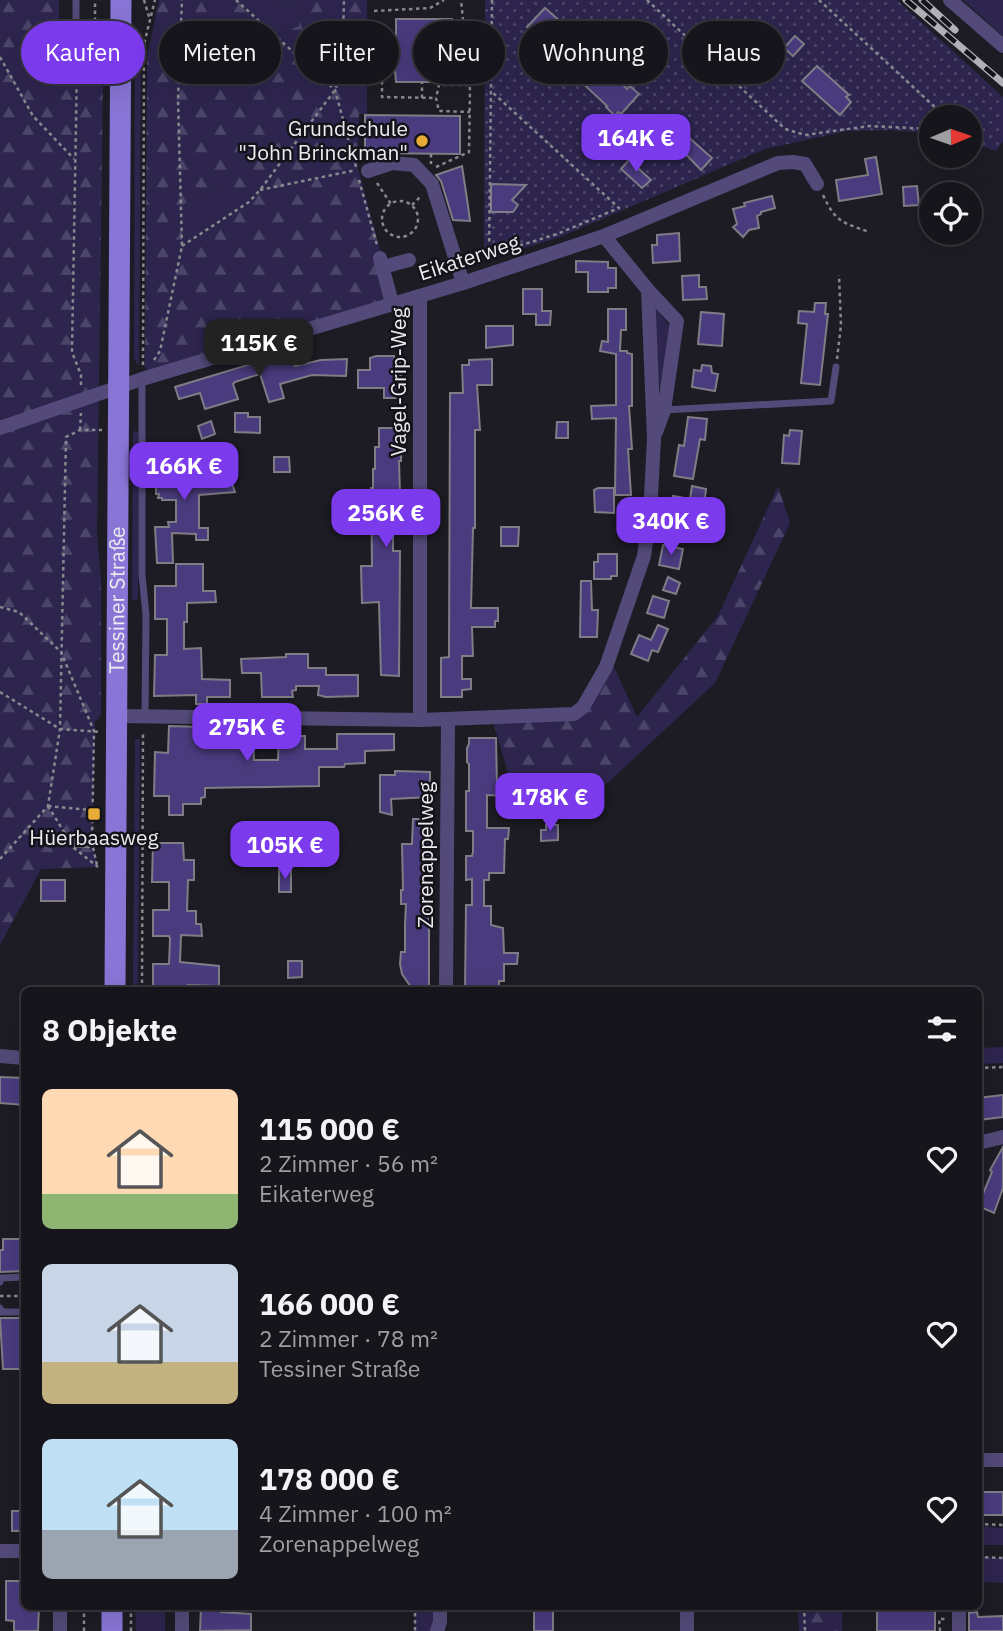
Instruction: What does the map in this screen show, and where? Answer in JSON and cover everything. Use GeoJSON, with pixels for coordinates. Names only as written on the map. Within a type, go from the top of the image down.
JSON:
{"type":"FeatureCollection","features":[{"type":"Feature","properties":{"kind":"main road","name":"Tessiner Straße"},"geometry":{"type":"LineString","coordinates":[[121,0],[121,21]]}},
{"type":"Feature","properties":{"kind":"main road","name":"Tessiner Straße"},"geometry":{"type":"LineString","coordinates":[[115,987],[120,84]]}},
{"type":"Feature","properties":{"kind":"main road"},"geometry":{"type":"LineString","coordinates":[[112,1610],[112,1631]]}},
{"type":"Feature","properties":{"kind":"street"},"geometry":{"type":"LineString","coordinates":[[950,0],[1003,46]]}},
{"type":"Feature","properties":{"kind":"street"},"geometry":{"type":"LineString","coordinates":[[362,170],[392,163],[414,165],[432,184],[463,283]]}},
{"type":"Feature","properties":{"kind":"street","name":"Eikaterweg"},"geometry":{"type":"LineString","coordinates":[[0,428],[146,378],[463,283],[604,236],[778,163],[805,164],[817,184]]}},
{"type":"Feature","properties":{"kind":"street"},"geometry":{"type":"LineString","coordinates":[[604,236],[677,321],[664,410],[654,439]]}},
{"type":"Feature","properties":{"kind":"street"},"geometry":{"type":"LineString","coordinates":[[392,303],[382,263],[409,260]]}},
{"type":"Feature","properties":{"kind":"street"},"geometry":{"type":"LineString","coordinates":[[116,716],[448,720],[574,714],[583,706],[606,667],[644,555],[650,515],[654,439],[648,290]]}},
{"type":"Feature","properties":{"kind":"street","name":"Vagel-Grip-Weg"},"geometry":{"type":"LineString","coordinates":[[420,296],[420,720]]}},
{"type":"Feature","properties":{"kind":"street","name":"Zorenappelweg"},"geometry":{"type":"LineString","coordinates":[[446,987],[448,720]]}},
{"type":"Feature","properties":{"kind":"street"},"geometry":{"type":"LineString","coordinates":[[0,1056],[21,1058]]}},
{"type":"Feature","properties":{"kind":"street"},"geometry":{"type":"LineString","coordinates":[[982,1142],[1003,1137]]}},
{"type":"Feature","properties":{"kind":"street"},"geometry":{"type":"LineString","coordinates":[[982,1460],[1003,1460]]}},
{"type":"Feature","properties":{"kind":"street"},"geometry":{"type":"LineString","coordinates":[[0,1551],[21,1551]]}},
{"type":"Feature","properties":{"kind":"street"},"geometry":{"type":"LineString","coordinates":[[60,1610],[60,1631]]}},
{"type":"Feature","properties":{"kind":"street"},"geometry":{"type":"LineString","coordinates":[[182,1610],[182,1631]]}},
{"type":"Feature","properties":{"kind":"street"},"geometry":{"type":"LineString","coordinates":[[437,1631],[440,1610]]}},
{"type":"Feature","properties":{"kind":"street"},"geometry":{"type":"LineString","coordinates":[[687,1610],[687,1631]]}},
{"type":"Feature","properties":{"kind":"street"},"geometry":{"type":"LineString","coordinates":[[958,1610],[960,1631]]}},
{"type":"Feature","properties":{"kind":"lane"},"geometry":{"type":"LineString","coordinates":[[76,0],[76,21]]}},
{"type":"Feature","properties":{"kind":"lane"},"geometry":{"type":"LineString","coordinates":[[664,410],[831,401],[836,367]]}},
{"type":"Feature","properties":{"kind":"lane","name":"Tessiner Straße"},"geometry":{"type":"LineString","coordinates":[[145,716],[146,615],[142,575],[146,378]]}},
{"type":"Feature","properties":{"kind":"lane"},"geometry":{"type":"LineString","coordinates":[[0,1282],[1,1278],[21,1277]]}},
{"type":"Feature","properties":{"kind":"lane"},"geometry":{"type":"LineString","coordinates":[[0,1308],[1,1312],[21,1312]]}},
{"type":"Feature","properties":{"kind":"path"},"geometry":{"type":"LineString","coordinates":[[95,0],[95,21]]}},
{"type":"Feature","properties":{"kind":"path"},"geometry":{"type":"LineString","coordinates":[[144,0],[150,20]]}},
{"type":"Feature","properties":{"kind":"path"},"geometry":{"type":"LineString","coordinates":[[146,378],[145,44],[155,0]]}},
{"type":"Feature","properties":{"kind":"path"},"geometry":{"type":"LineString","coordinates":[[146,378],[160,351],[182,246],[178,100],[182,0]]}},
{"type":"Feature","properties":{"kind":"path"},"geometry":{"type":"LineString","coordinates":[[236,0],[335,90],[362,170],[382,263]]}},
{"type":"Feature","properties":{"kind":"path"},"geometry":{"type":"LineString","coordinates":[[182,246],[249,202],[335,90],[342,72],[344,0]]}},
{"type":"Feature","properties":{"kind":"path"},"geometry":{"type":"LineString","coordinates":[[374,11],[430,8],[444,0]]}},
{"type":"Feature","properties":{"kind":"path"},"geometry":{"type":"LineString","coordinates":[[431,170],[469,152],[470,90],[461,0]]}},
{"type":"Feature","properties":{"kind":"path"},"geometry":{"type":"LineString","coordinates":[[492,0],[489,255],[557,234],[619,208],[492,92]]}},
{"type":"Feature","properties":{"kind":"path"},"geometry":{"type":"LineString","coordinates":[[647,0],[785,129],[805,135],[869,126],[919,128]]}},
{"type":"Feature","properties":{"kind":"path"},"geometry":{"type":"LineString","coordinates":[[819,0],[933,105]]}},
{"type":"Feature","properties":{"kind":"path"},"geometry":{"type":"LineString","coordinates":[[0,57],[33,116],[74,159]]}},
{"type":"Feature","properties":{"kind":"path"},"geometry":{"type":"LineString","coordinates":[[76,84],[72,352],[81,375]]}},
{"type":"Feature","properties":{"kind":"path"},"geometry":{"type":"LineString","coordinates":[[382,84],[382,97],[436,98]]}},
{"type":"Feature","properties":{"kind":"path"},"geometry":{"type":"LineString","coordinates":[[422,84],[422,97]]}},
{"type":"Feature","properties":{"kind":"path"},"geometry":{"type":"LineString","coordinates":[[468,85],[439,85],[436,98],[439,111],[470,112]]}},
{"type":"Feature","properties":{"kind":"path"},"geometry":{"type":"LineString","coordinates":[[260,190],[362,170]]}},
{"type":"Feature","properties":{"kind":"path"},"geometry":{"type":"LineString","coordinates":[[362,170],[391,204]]}},
{"type":"Feature","properties":{"kind":"path"},"geometry":{"type":"LineString","coordinates":[[817,184],[830,211],[838,220],[869,232]]}},
{"type":"Feature","properties":{"kind":"path"},"geometry":{"type":"LineString","coordinates":[[405,202],[412,205],[418,216],[417,227],[409,236],[398,238],[388,233],[383,223],[384,212],[391,204],[405,202]]}},
{"type":"Feature","properties":{"kind":"path"},"geometry":{"type":"LineString","coordinates":[[836,367],[841,325],[839,275]]}},
{"type":"Feature","properties":{"kind":"path"},"geometry":{"type":"LineString","coordinates":[[0,859],[48,806],[60,729],[66,437],[80,430]]}},
{"type":"Feature","properties":{"kind":"path"},"geometry":{"type":"LineString","coordinates":[[0,607],[19,612],[61,652],[94,732],[92,843],[98,867],[74,848],[48,806]]}},
{"type":"Feature","properties":{"kind":"path"},"geometry":{"type":"LineString","coordinates":[[0,692],[60,729]]}},
{"type":"Feature","properties":{"kind":"path"},"geometry":{"type":"LineString","coordinates":[[142,987],[145,716]]}},
{"type":"Feature","properties":{"kind":"path"},"geometry":{"type":"LineString","coordinates":[[48,806],[92,810]]}},
{"type":"Feature","properties":{"kind":"path"},"geometry":{"type":"LineString","coordinates":[[982,1068],[1003,1067]]}},
{"type":"Feature","properties":{"kind":"path"},"geometry":{"type":"LineString","coordinates":[[0,1296],[21,1296]]}},
{"type":"Feature","properties":{"kind":"path"},"geometry":{"type":"LineString","coordinates":[[982,1524],[1003,1525]]}},
{"type":"Feature","properties":{"kind":"path"},"geometry":{"type":"LineString","coordinates":[[982,1557],[1003,1558]]}},
{"type":"Feature","properties":{"kind":"path"},"geometry":{"type":"LineString","coordinates":[[84,1610],[84,1631]]}},
{"type":"Feature","properties":{"kind":"path"},"geometry":{"type":"LineString","coordinates":[[131,1610],[131,1631]]}},
{"type":"Feature","properties":{"kind":"path"},"geometry":{"type":"LineString","coordinates":[[415,1610],[415,1631]]}},
{"type":"Feature","properties":{"kind":"path"},"geometry":{"type":"LineString","coordinates":[[804,1610],[804,1631]]}},
{"type":"Feature","properties":{"kind":"green space"},"geometry":{"type":"Polygon","coordinates":[[[0,0],[59,0],[59,21],[21,21],[21,84],[103,84],[97,533],[101,581],[101,715],[95,722],[92,843],[98,867],[41,869],[0,945],[0,0]]]}},
{"type":"Feature","properties":{"kind":"green space"},"geometry":{"type":"Polygon","coordinates":[[[159,0],[236,0],[259,21],[159,21],[159,84],[281,84],[281,34],[295,28],[295,84],[367,84],[367,114],[359,114],[358,168],[393,299],[151,371],[145,368],[147,57],[159,0]],[[216,186],[182,205],[182,246],[248,203],[216,186]]]}},
{"type":"Feature","properties":{"kind":"green space"},"geometry":{"type":"Polygon","coordinates":[[[236,0],[277,0],[298,5],[299,21],[295,21],[295,28],[281,34],[281,21],[259,21],[236,0]]]}},
{"type":"Feature","properties":{"kind":"green space"},"geometry":{"type":"Polygon","coordinates":[[[277,0],[367,0],[367,21],[299,21],[298,5],[277,0]]]}},
{"type":"Feature","properties":{"kind":"green space"},"geometry":{"type":"Polygon","coordinates":[[[485,0],[897,0],[1003,97],[1003,141],[996,151],[982,147],[982,105],[919,105],[919,132],[847,131],[765,149],[560,237],[484,260],[485,84],[505,84],[505,21],[485,21],[485,0]]]}},
{"type":"Feature","properties":{"kind":"green space"},"geometry":{"type":"Polygon","coordinates":[[[963,0],[1003,0],[1003,36],[963,0]]]}},
{"type":"Feature","properties":{"kind":"green space"},"geometry":{"type":"Polygon","coordinates":[[[135,84],[141,84],[139,366],[134,359],[135,84]]]}},
{"type":"Feature","properties":{"kind":"green space"},"geometry":{"type":"Polygon","coordinates":[[[216,186],[249,202],[182,246],[181,205],[216,186]]]}},
{"type":"Feature","properties":{"kind":"green space"},"geometry":{"type":"Polygon","coordinates":[[[655,307],[672,329],[656,405],[655,307]]]}},
{"type":"Feature","properties":{"kind":"green space"},"geometry":{"type":"Polygon","coordinates":[[[133,431],[138,432],[138,599],[132,600],[133,431]]]}},
{"type":"Feature","properties":{"kind":"green space"},"geometry":{"type":"Polygon","coordinates":[[[778,486],[790,523],[715,683],[588,801],[561,812],[538,790],[513,790],[492,718],[574,714],[612,663],[637,717],[718,616],[778,486]]]}},
{"type":"Feature","properties":{"kind":"green space"},"geometry":{"type":"Polygon","coordinates":[[[135,739],[140,739],[138,987],[133,987],[135,739]]]}},
{"type":"Feature","properties":{"kind":"green space"},"geometry":{"type":"Polygon","coordinates":[[[1003,1047],[1003,1063],[982,1064],[982,1048],[1003,1047]]]}},
{"type":"Feature","properties":{"kind":"green space"},"geometry":{"type":"Polygon","coordinates":[[[982,1526],[1003,1528],[1003,1545],[982,1545],[982,1526]]]}},
{"type":"Feature","properties":{"kind":"green space"},"geometry":{"type":"Polygon","coordinates":[[[982,1557],[1003,1558],[1003,1583],[982,1582],[982,1557]]]}},
{"type":"Feature","properties":{"kind":"green space"},"geometry":{"type":"Polygon","coordinates":[[[135,1610],[165,1610],[165,1631],[136,1631],[135,1610]]]}},
{"type":"Feature","properties":{"kind":"green space"},"geometry":{"type":"Polygon","coordinates":[[[415,1610],[440,1610],[437,1631],[415,1631],[415,1610]]]}},
{"type":"Feature","properties":{"kind":"green space"},"geometry":{"type":"Polygon","coordinates":[[[798,1610],[842,1610],[842,1631],[799,1631],[798,1610]]]}},
{"type":"Feature","properties":{"kind":"building"},"geometry":{"type":"Polygon","coordinates":[[[545,8],[560,21],[533,21],[545,8]]]}},
{"type":"Feature","properties":{"kind":"building"},"geometry":{"type":"Polygon","coordinates":[[[452,19],[413,21],[413,82],[399,82],[399,21],[396,21],[452,19]]]}},
{"type":"Feature","properties":{"kind":"building"},"geometry":{"type":"Polygon","coordinates":[[[795,36],[804,44],[793,56],[785,47],[795,36]]]}},
{"type":"Feature","properties":{"kind":"building"},"geometry":{"type":"Polygon","coordinates":[[[817,66],[849,95],[846,97],[851,102],[840,115],[802,81],[817,66]]]}},
{"type":"Feature","properties":{"kind":"building"},"geometry":{"type":"Polygon","coordinates":[[[583,84],[622,84],[627,89],[630,86],[639,94],[621,114],[618,112],[615,116],[583,84]]]}},
{"type":"Feature","properties":{"kind":"building"},"geometry":{"type":"Polygon","coordinates":[[[365,115],[460,116],[460,154],[365,153],[365,115]]]}},
{"type":"Feature","properties":{"kind":"building"},"geometry":{"type":"Polygon","coordinates":[[[686,135],[712,158],[701,170],[677,145],[686,135]]]}},
{"type":"Feature","properties":{"kind":"building"},"geometry":{"type":"Polygon","coordinates":[[[876,157],[882,194],[839,201],[836,180],[868,175],[865,159],[876,157]]]}},
{"type":"Feature","properties":{"kind":"building"},"geometry":{"type":"Polygon","coordinates":[[[629,160],[651,180],[642,188],[621,169],[629,160]]]}},
{"type":"Feature","properties":{"kind":"building"},"geometry":{"type":"Polygon","coordinates":[[[462,166],[470,221],[453,220],[441,181],[436,175],[462,166]]]}},
{"type":"Feature","properties":{"kind":"building"},"geometry":{"type":"Polygon","coordinates":[[[491,184],[526,185],[512,200],[518,205],[513,212],[491,212],[491,184]]]}},
{"type":"Feature","properties":{"kind":"building"},"geometry":{"type":"Polygon","coordinates":[[[917,186],[919,205],[904,206],[903,187],[917,186]]]}},
{"type":"Feature","properties":{"kind":"building"},"geometry":{"type":"Polygon","coordinates":[[[772,196],[775,208],[761,212],[757,216],[759,228],[749,230],[743,237],[733,227],[737,224],[733,209],[745,206],[744,203],[772,196]]]}},
{"type":"Feature","properties":{"kind":"building"},"geometry":{"type":"Polygon","coordinates":[[[679,233],[680,261],[653,263],[652,245],[657,245],[657,235],[679,233]]]}},
{"type":"Feature","properties":{"kind":"building"},"geometry":{"type":"Polygon","coordinates":[[[576,261],[608,262],[608,268],[616,268],[616,288],[608,288],[608,292],[588,292],[588,272],[576,272],[576,261]]]}},
{"type":"Feature","properties":{"kind":"building"},"geometry":{"type":"Polygon","coordinates":[[[699,275],[699,287],[706,287],[707,299],[683,300],[682,276],[699,275]]]}},
{"type":"Feature","properties":{"kind":"building"},"geometry":{"type":"Polygon","coordinates":[[[523,289],[542,289],[542,311],[551,311],[550,325],[536,325],[536,314],[523,314],[523,289]]]}},
{"type":"Feature","properties":{"kind":"building"},"geometry":{"type":"Polygon","coordinates":[[[815,303],[826,303],[825,314],[828,314],[820,385],[801,383],[807,324],[798,323],[799,311],[814,312],[815,303]]]}},
{"type":"Feature","properties":{"kind":"building"},"geometry":{"type":"Polygon","coordinates":[[[608,309],[626,309],[626,330],[621,330],[620,351],[632,354],[632,406],[629,406],[632,449],[628,449],[631,495],[615,495],[616,418],[592,419],[591,406],[616,405],[616,354],[600,351],[602,341],[608,342],[608,309]]]}},
{"type":"Feature","properties":{"kind":"building"},"geometry":{"type":"Polygon","coordinates":[[[701,312],[724,314],[722,346],[698,344],[701,312]]]}},
{"type":"Feature","properties":{"kind":"building"},"geometry":{"type":"Polygon","coordinates":[[[486,326],[513,326],[513,345],[486,348],[486,326]]]}},
{"type":"Feature","properties":{"kind":"building"},"geometry":{"type":"Polygon","coordinates":[[[291,352],[295,366],[321,360],[347,359],[346,376],[312,375],[280,384],[284,398],[269,402],[260,374],[233,384],[238,399],[205,409],[200,393],[179,399],[175,387],[291,352]]]}},
{"type":"Feature","properties":{"kind":"building"},"geometry":{"type":"Polygon","coordinates":[[[370,358],[400,358],[399,398],[384,398],[384,388],[358,388],[358,370],[370,370],[370,358]]]}},
{"type":"Feature","properties":{"kind":"building"},"geometry":{"type":"Polygon","coordinates":[[[492,359],[492,385],[477,385],[480,430],[475,430],[475,528],[471,608],[498,608],[498,621],[495,621],[495,627],[472,627],[473,656],[462,656],[462,679],[471,679],[471,689],[462,690],[462,697],[441,697],[441,658],[449,657],[450,393],[463,393],[462,365],[469,365],[469,360],[492,359]]]}},
{"type":"Feature","properties":{"kind":"building"},"geometry":{"type":"Polygon","coordinates":[[[702,365],[711,366],[712,373],[718,374],[715,391],[692,387],[694,370],[701,371],[702,365]]]}},
{"type":"Feature","properties":{"kind":"building"},"geometry":{"type":"Polygon","coordinates":[[[235,413],[260,417],[260,433],[235,432],[235,413]]]}},
{"type":"Feature","properties":{"kind":"building"},"geometry":{"type":"Polygon","coordinates":[[[688,417],[707,419],[705,440],[700,439],[693,479],[674,476],[679,445],[684,446],[688,417]]]}},
{"type":"Feature","properties":{"kind":"building"},"geometry":{"type":"Polygon","coordinates":[[[211,421],[215,434],[202,439],[198,426],[211,421]]]}},
{"type":"Feature","properties":{"kind":"building"},"geometry":{"type":"Polygon","coordinates":[[[557,422],[568,422],[568,438],[556,438],[557,422]]]}},
{"type":"Feature","properties":{"kind":"building"},"geometry":{"type":"Polygon","coordinates":[[[379,428],[399,428],[401,445],[401,526],[393,529],[393,551],[400,551],[399,676],[381,675],[379,602],[362,603],[361,566],[372,566],[371,488],[375,469],[375,447],[379,447],[379,428]]]}},
{"type":"Feature","properties":{"kind":"building"},"geometry":{"type":"Polygon","coordinates":[[[790,430],[802,431],[799,464],[782,463],[784,435],[789,436],[790,430]]]}},
{"type":"Feature","properties":{"kind":"building"},"geometry":{"type":"Polygon","coordinates":[[[274,457],[289,457],[290,472],[274,472],[274,457]]]}},
{"type":"Feature","properties":{"kind":"building"},"geometry":{"type":"Polygon","coordinates":[[[171,460],[193,460],[193,472],[216,473],[215,481],[231,481],[235,492],[199,495],[199,528],[208,528],[208,540],[196,540],[196,534],[172,533],[173,563],[157,563],[155,527],[169,527],[168,522],[176,522],[176,500],[158,498],[156,465],[171,465],[171,460]]]}},
{"type":"Feature","properties":{"kind":"building"},"geometry":{"type":"Polygon","coordinates":[[[692,486],[706,489],[704,506],[694,504],[691,526],[666,522],[673,496],[690,499],[692,486]]]}},
{"type":"Feature","properties":{"kind":"building"},"geometry":{"type":"Polygon","coordinates":[[[614,488],[614,513],[595,512],[594,490],[614,488]]]}},
{"type":"Feature","properties":{"kind":"building"},"geometry":{"type":"Polygon","coordinates":[[[501,527],[519,527],[518,546],[501,546],[501,527]]]}},
{"type":"Feature","properties":{"kind":"building"},"geometry":{"type":"Polygon","coordinates":[[[663,545],[683,549],[679,569],[659,565],[663,545]]]}},
{"type":"Feature","properties":{"kind":"building"},"geometry":{"type":"Polygon","coordinates":[[[598,554],[617,554],[617,576],[611,576],[611,579],[594,579],[594,562],[598,562],[598,554]]]}},
{"type":"Feature","properties":{"kind":"building"},"geometry":{"type":"Polygon","coordinates":[[[176,564],[203,564],[203,591],[215,591],[216,602],[187,603],[184,649],[201,648],[202,679],[230,680],[230,697],[207,697],[207,704],[196,704],[196,695],[154,696],[155,655],[167,655],[167,619],[155,619],[155,586],[176,586],[176,564]]]}},
{"type":"Feature","properties":{"kind":"building"},"geometry":{"type":"Polygon","coordinates":[[[668,577],[680,583],[676,594],[663,590],[668,577]]]}},
{"type":"Feature","properties":{"kind":"building"},"geometry":{"type":"Polygon","coordinates":[[[581,581],[591,581],[592,610],[598,610],[597,637],[580,637],[581,581]]]}},
{"type":"Feature","properties":{"kind":"building"},"geometry":{"type":"Polygon","coordinates":[[[653,596],[669,601],[664,618],[647,613],[653,596]]]}},
{"type":"Feature","properties":{"kind":"building"},"geometry":{"type":"Polygon","coordinates":[[[658,625],[668,629],[658,652],[652,650],[648,661],[631,654],[639,635],[651,640],[658,625]]]}},
{"type":"Feature","properties":{"kind":"building"},"geometry":{"type":"Polygon","coordinates":[[[286,654],[308,654],[308,668],[326,668],[326,675],[358,675],[358,696],[326,697],[318,695],[319,686],[296,686],[296,690],[292,691],[293,697],[262,697],[261,673],[242,673],[241,659],[286,657],[286,654]]]}},
{"type":"Feature","properties":{"kind":"building"},"geometry":{"type":"Polygon","coordinates":[[[169,726],[205,727],[205,733],[247,732],[247,738],[253,738],[254,760],[278,760],[279,736],[305,736],[305,749],[337,749],[337,734],[394,734],[394,750],[365,751],[365,763],[345,764],[344,767],[319,767],[319,786],[205,788],[205,797],[201,798],[201,804],[183,804],[183,815],[169,815],[169,796],[154,796],[155,752],[168,753],[169,726]]]}},
{"type":"Feature","properties":{"kind":"building"},"geometry":{"type":"Polygon","coordinates":[[[469,738],[496,738],[497,785],[509,785],[509,796],[487,795],[487,828],[509,828],[508,839],[505,839],[504,873],[489,873],[489,880],[484,880],[484,906],[491,906],[491,925],[503,928],[504,953],[518,953],[517,964],[504,964],[504,981],[499,981],[499,987],[465,987],[466,905],[472,905],[472,879],[466,880],[466,856],[472,856],[473,852],[473,831],[466,831],[469,738]]]}},
{"type":"Feature","properties":{"kind":"building"},"geometry":{"type":"Polygon","coordinates":[[[395,771],[430,772],[430,797],[391,799],[392,815],[380,812],[380,775],[395,775],[395,771]]]}},
{"type":"Feature","properties":{"kind":"building"},"geometry":{"type":"Polygon","coordinates":[[[413,819],[430,819],[429,887],[426,887],[426,910],[429,910],[429,987],[411,987],[402,974],[400,964],[401,952],[405,952],[406,904],[401,904],[402,844],[412,844],[413,819]]]}},
{"type":"Feature","properties":{"kind":"building"},"geometry":{"type":"Polygon","coordinates":[[[546,825],[558,825],[558,840],[541,841],[541,830],[546,830],[546,825]]]}},
{"type":"Feature","properties":{"kind":"building"},"geometry":{"type":"Polygon","coordinates":[[[75,836],[89,836],[89,847],[75,847],[75,836]]]}},
{"type":"Feature","properties":{"kind":"building"},"geometry":{"type":"Polygon","coordinates":[[[153,843],[183,843],[184,860],[194,860],[194,880],[188,880],[187,911],[196,911],[196,924],[201,924],[202,936],[181,935],[180,962],[219,966],[219,986],[153,987],[153,964],[169,964],[170,939],[169,936],[153,936],[153,910],[169,910],[169,882],[152,882],[153,843]]]}},
{"type":"Feature","properties":{"kind":"building"},"geometry":{"type":"Polygon","coordinates":[[[279,870],[291,870],[291,892],[279,892],[279,870]]]}},
{"type":"Feature","properties":{"kind":"building"},"geometry":{"type":"Polygon","coordinates":[[[41,880],[65,880],[65,901],[41,901],[41,880]]]}},
{"type":"Feature","properties":{"kind":"building"},"geometry":{"type":"Polygon","coordinates":[[[288,961],[302,961],[302,977],[288,978],[288,961]]]}},
{"type":"Feature","properties":{"kind":"building"},"geometry":{"type":"Polygon","coordinates":[[[0,1077],[21,1078],[21,1105],[0,1103],[0,1077]]]}},
{"type":"Feature","properties":{"kind":"building"},"geometry":{"type":"Polygon","coordinates":[[[1003,1095],[1003,1117],[982,1120],[982,1098],[1003,1095]]]}},
{"type":"Feature","properties":{"kind":"building"},"geometry":{"type":"Polygon","coordinates":[[[1003,1147],[1003,1188],[994,1213],[982,1208],[982,1196],[992,1172],[990,1170],[1003,1147]]]}},
{"type":"Feature","properties":{"kind":"building"},"geometry":{"type":"Polygon","coordinates":[[[3,1239],[21,1239],[21,1271],[0,1272],[0,1250],[3,1250],[3,1239]]]}},
{"type":"Feature","properties":{"kind":"building"},"geometry":{"type":"Polygon","coordinates":[[[0,1318],[21,1318],[21,1369],[3,1369],[0,1318]]]}},
{"type":"Feature","properties":{"kind":"building"},"geometry":{"type":"Polygon","coordinates":[[[982,1492],[1003,1492],[1003,1515],[982,1515],[982,1492]]]}},
{"type":"Feature","properties":{"kind":"building"},"geometry":{"type":"Polygon","coordinates":[[[12,1511],[21,1511],[21,1531],[12,1531],[12,1511]]]}},
{"type":"Feature","properties":{"kind":"building"},"geometry":{"type":"Polygon","coordinates":[[[6,1581],[21,1581],[21,1610],[39,1610],[38,1631],[14,1631],[14,1621],[6,1620],[6,1581]]]}},
{"type":"Feature","properties":{"kind":"building"},"geometry":{"type":"Polygon","coordinates":[[[201,1610],[251,1614],[251,1630],[200,1631],[201,1610]]]}},
{"type":"Feature","properties":{"kind":"building"},"geometry":{"type":"Polygon","coordinates":[[[534,1610],[553,1610],[553,1631],[534,1631],[534,1610]]]}},
{"type":"Feature","properties":{"kind":"building"},"geometry":{"type":"Polygon","coordinates":[[[877,1610],[935,1610],[935,1631],[877,1631],[877,1610]]]}},
{"type":"Feature","properties":{"kind":"building"},"geometry":{"type":"Polygon","coordinates":[[[977,1612],[978,1617],[1003,1616],[1003,1631],[969,1631],[969,1613],[977,1612]]]}},
{"type":"Feature","properties":{"kind":"railway"},"geometry":{"type":"LineString","coordinates":[[906,0],[1003,83]]}},
{"type":"Feature","properties":{"kind":"railway"},"geometry":{"type":"LineString","coordinates":[[922,0],[955,30]]}},
{"type":"Feature","properties":{"kind":"place","name":"Grundschule \"John Brinckman\""},"geometry":{"type":"Point","coordinates":[422,141]}},
{"type":"Feature","properties":{"kind":"place","name":"Hüerbaasweg"},"geometry":{"type":"Point","coordinates":[94,814]}}]}
